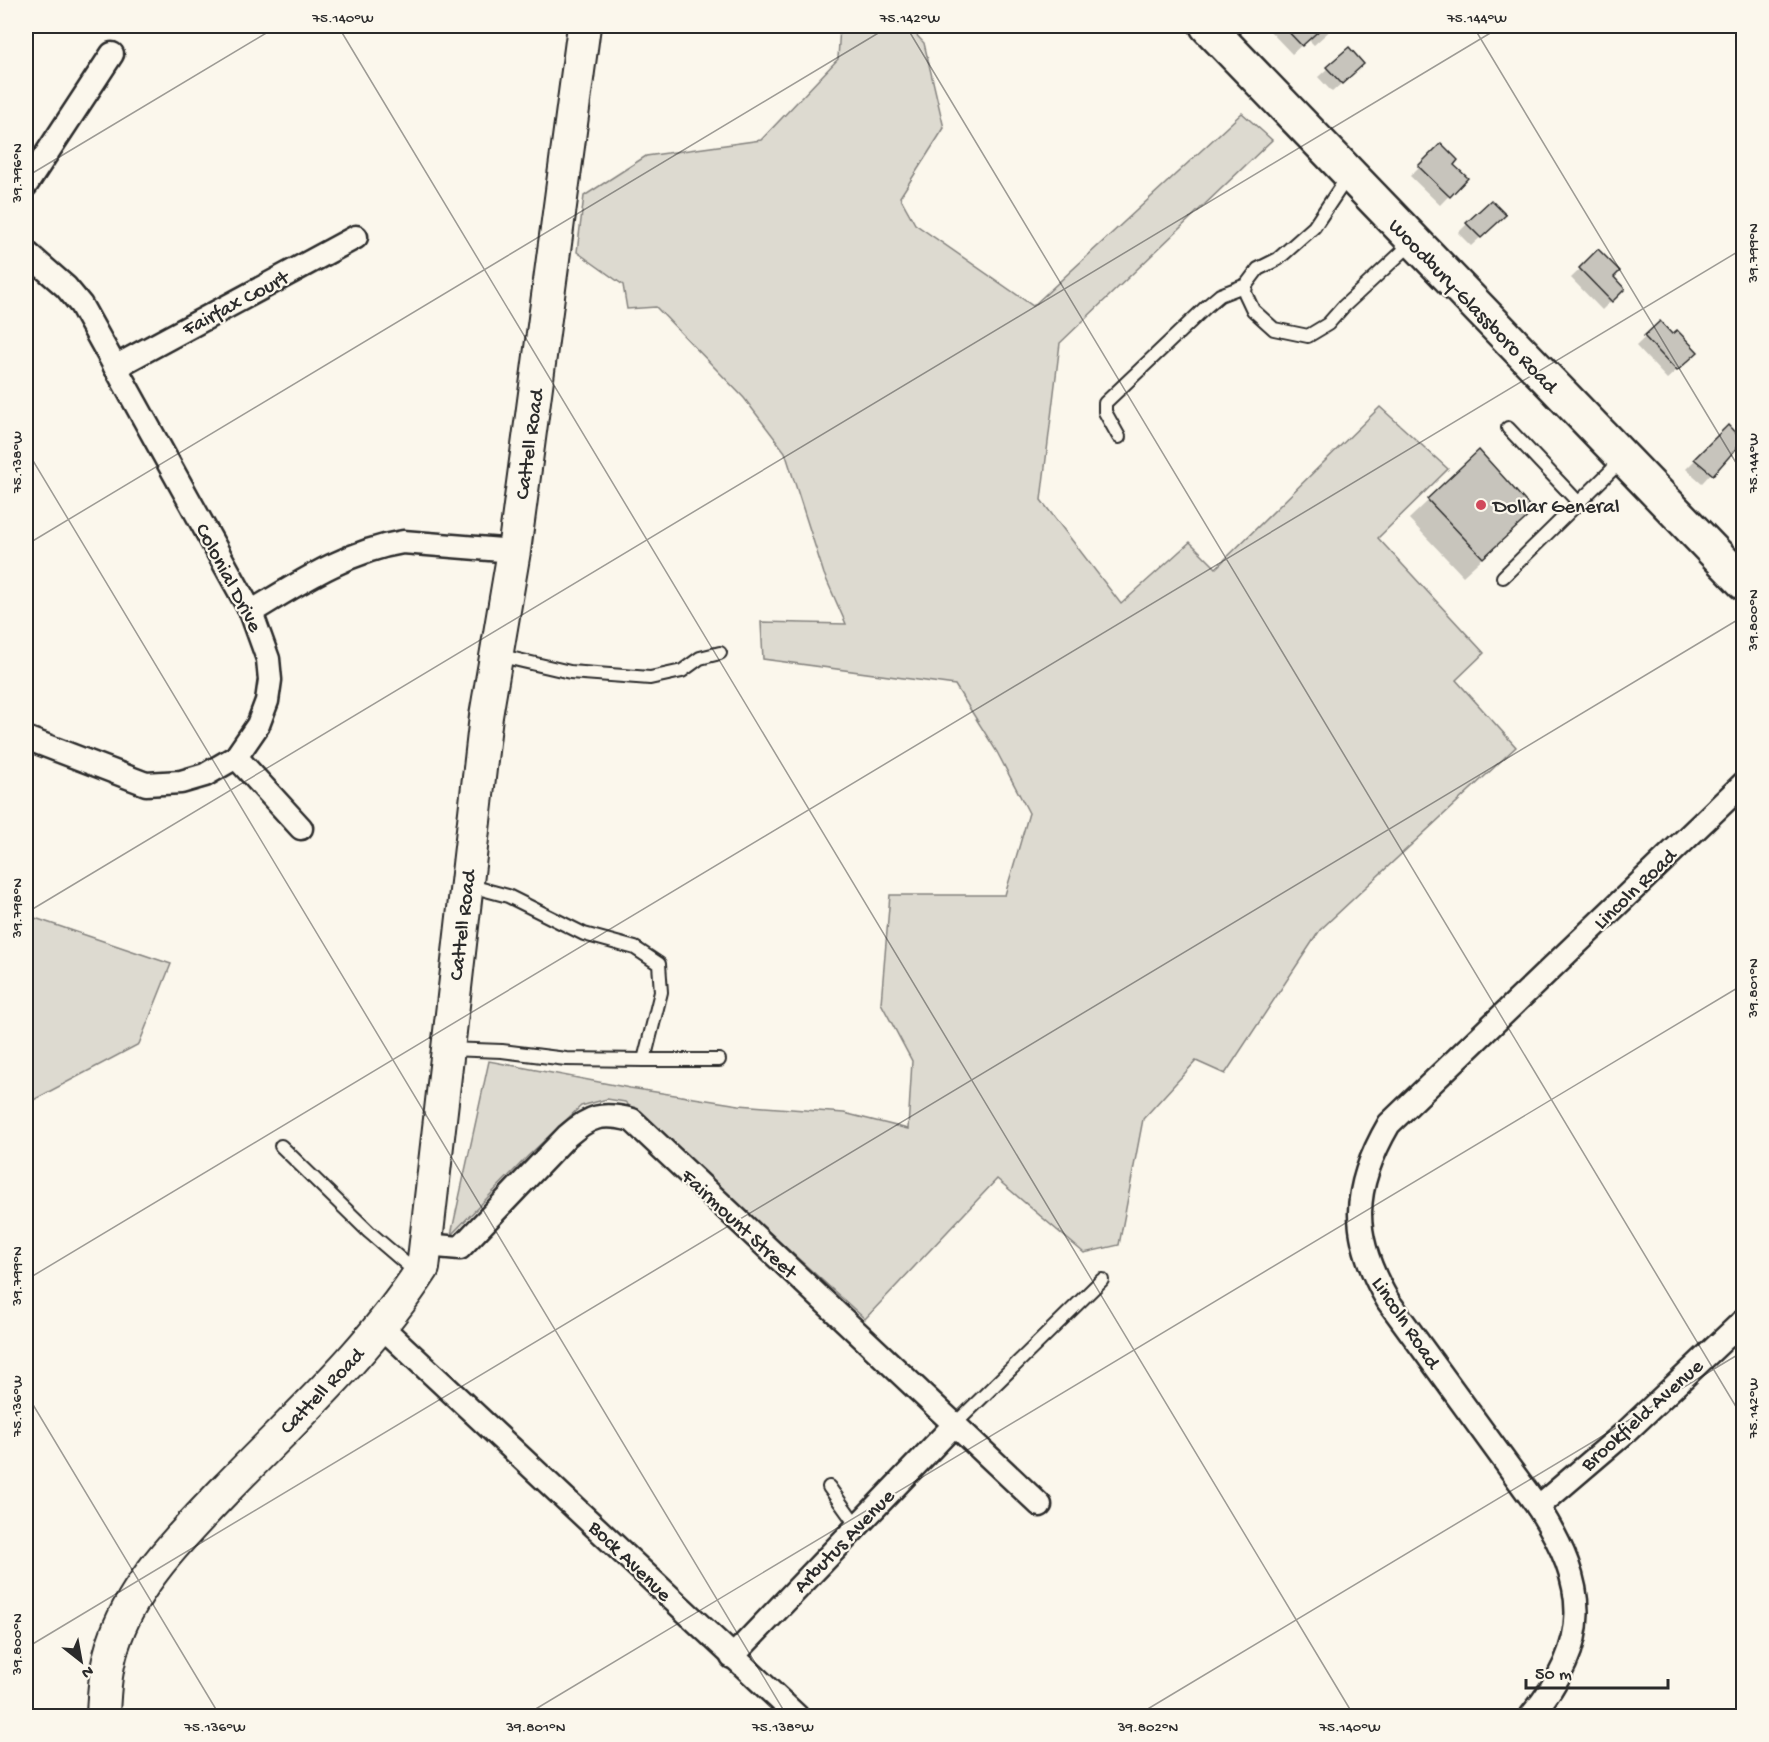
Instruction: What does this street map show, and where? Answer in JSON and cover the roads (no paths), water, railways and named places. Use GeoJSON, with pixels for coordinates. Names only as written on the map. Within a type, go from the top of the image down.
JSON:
{"type":"FeatureCollection","features":[{"type":"Feature","properties":{"kind":"main road","name":"Woodbury-Glassboro Road"},"geometry":{"type":"LineString","coordinates":[[1207,26],[1743,583]]}},
{"type":"Feature","properties":{"kind":"street","name":"Cattell Road"},"geometry":{"type":"LineString","coordinates":[[103,1716],[104,1682],[116,1635],[142,1587],[191,1526],[382,1327],[422,1260],[486,716],[514,551],[584,26]]}},
{"type":"Feature","properties":{"kind":"street"},"geometry":{"type":"LineString","coordinates":[[26,185],[112,54]]}},
{"type":"Feature","properties":{"kind":"street","name":"Fairfax Court"},"geometry":{"type":"LineString","coordinates":[[115,367],[356,237]]}},
{"type":"Feature","properties":{"kind":"street","name":"Colonial Drive"},"geometry":{"type":"LineString","coordinates":[[26,252],[66,287],[81,305],[251,612],[268,659],[270,680],[267,700],[258,725],[236,757],[205,775],[181,782],[146,784],[26,738]]}},
{"type":"Feature","properties":{"kind":"street"},"geometry":{"type":"LineString","coordinates":[[251,612],[358,552],[385,545],[403,542],[514,551]]}},
{"type":"Feature","properties":{"kind":"street"},"geometry":{"type":"LineString","coordinates":[[236,757],[302,828]]}},
{"type":"Feature","properties":{"kind":"street","name":"Lincoln Road"},"geometry":{"type":"LineString","coordinates":[[1531,1716],[1551,1692],[1566,1661],[1577,1630],[1570,1565],[1538,1507],[1388,1301],[1376,1281],[1366,1257],[1359,1226],[1362,1190],[1372,1152],[1389,1124],[1743,783]]}},
{"type":"Feature","properties":{"kind":"street","name":"Fairmount Street"},"geometry":{"type":"LineString","coordinates":[[422,1260],[460,1248],[567,1136],[586,1120],[611,1115],[632,1120],[1040,1505]]}},
{"type":"Feature","properties":{"kind":"street","name":"Brookfield Avenue"},"geometry":{"type":"LineString","coordinates":[[1538,1507],[1627,1431],[1743,1320]]}},
{"type":"Feature","properties":{"kind":"street","name":"Bock Avenue"},"geometry":{"type":"LineString","coordinates":[[382,1327],[465,1402],[797,1716]]}},
{"type":"Feature","properties":{"kind":"street","name":"Arbutus Avenue"},"geometry":{"type":"LineString","coordinates":[[732,1657],[955,1424]]}},
{"type":"Feature","properties":{"kind":"lane"},"geometry":{"type":"LineString","coordinates":[[1119,437],[1105,412],[1105,403],[1207,306],[1220,296],[1246,285],[1258,269],[1278,259],[1314,227],[1348,175]]}},
{"type":"Feature","properties":{"kind":"lane"},"geometry":{"type":"LineString","coordinates":[[1246,285],[1245,298],[1274,329],[1308,336],[1328,324],[1413,242]]}},
{"type":"Feature","properties":{"kind":"lane"},"geometry":{"type":"LineString","coordinates":[[1508,428],[1579,503]]}},
{"type":"Feature","properties":{"kind":"lane"},"geometry":{"type":"LineString","coordinates":[[1503,577],[1623,459]]}},
{"type":"Feature","properties":{"kind":"lane"},"geometry":{"type":"LineString","coordinates":[[496,655],[570,672],[650,678],[682,671],[700,658],[720,653]]}},
{"type":"Feature","properties":{"kind":"lane"},"geometry":{"type":"LineString","coordinates":[[466,885],[508,896],[584,934],[635,948],[659,964],[661,992],[644,1060]]}},
{"type":"Feature","properties":{"kind":"lane"},"geometry":{"type":"LineString","coordinates":[[447,1049],[502,1051],[566,1059],[719,1060]]}},
{"type":"Feature","properties":{"kind":"lane"},"geometry":{"type":"LineString","coordinates":[[280,1146],[369,1232],[422,1260]]}},
{"type":"Feature","properties":{"kind":"lane"},"geometry":{"type":"LineString","coordinates":[[955,1424],[1102,1280]]}},
{"type":"Feature","properties":{"kind":"lane"},"geometry":{"type":"LineString","coordinates":[[829,1487],[857,1526]]}},
{"type":"Feature","properties":{"kind":"place","name":"Dollar General"},"geometry":{"type":"Point","coordinates":[1481,505]}}]}
